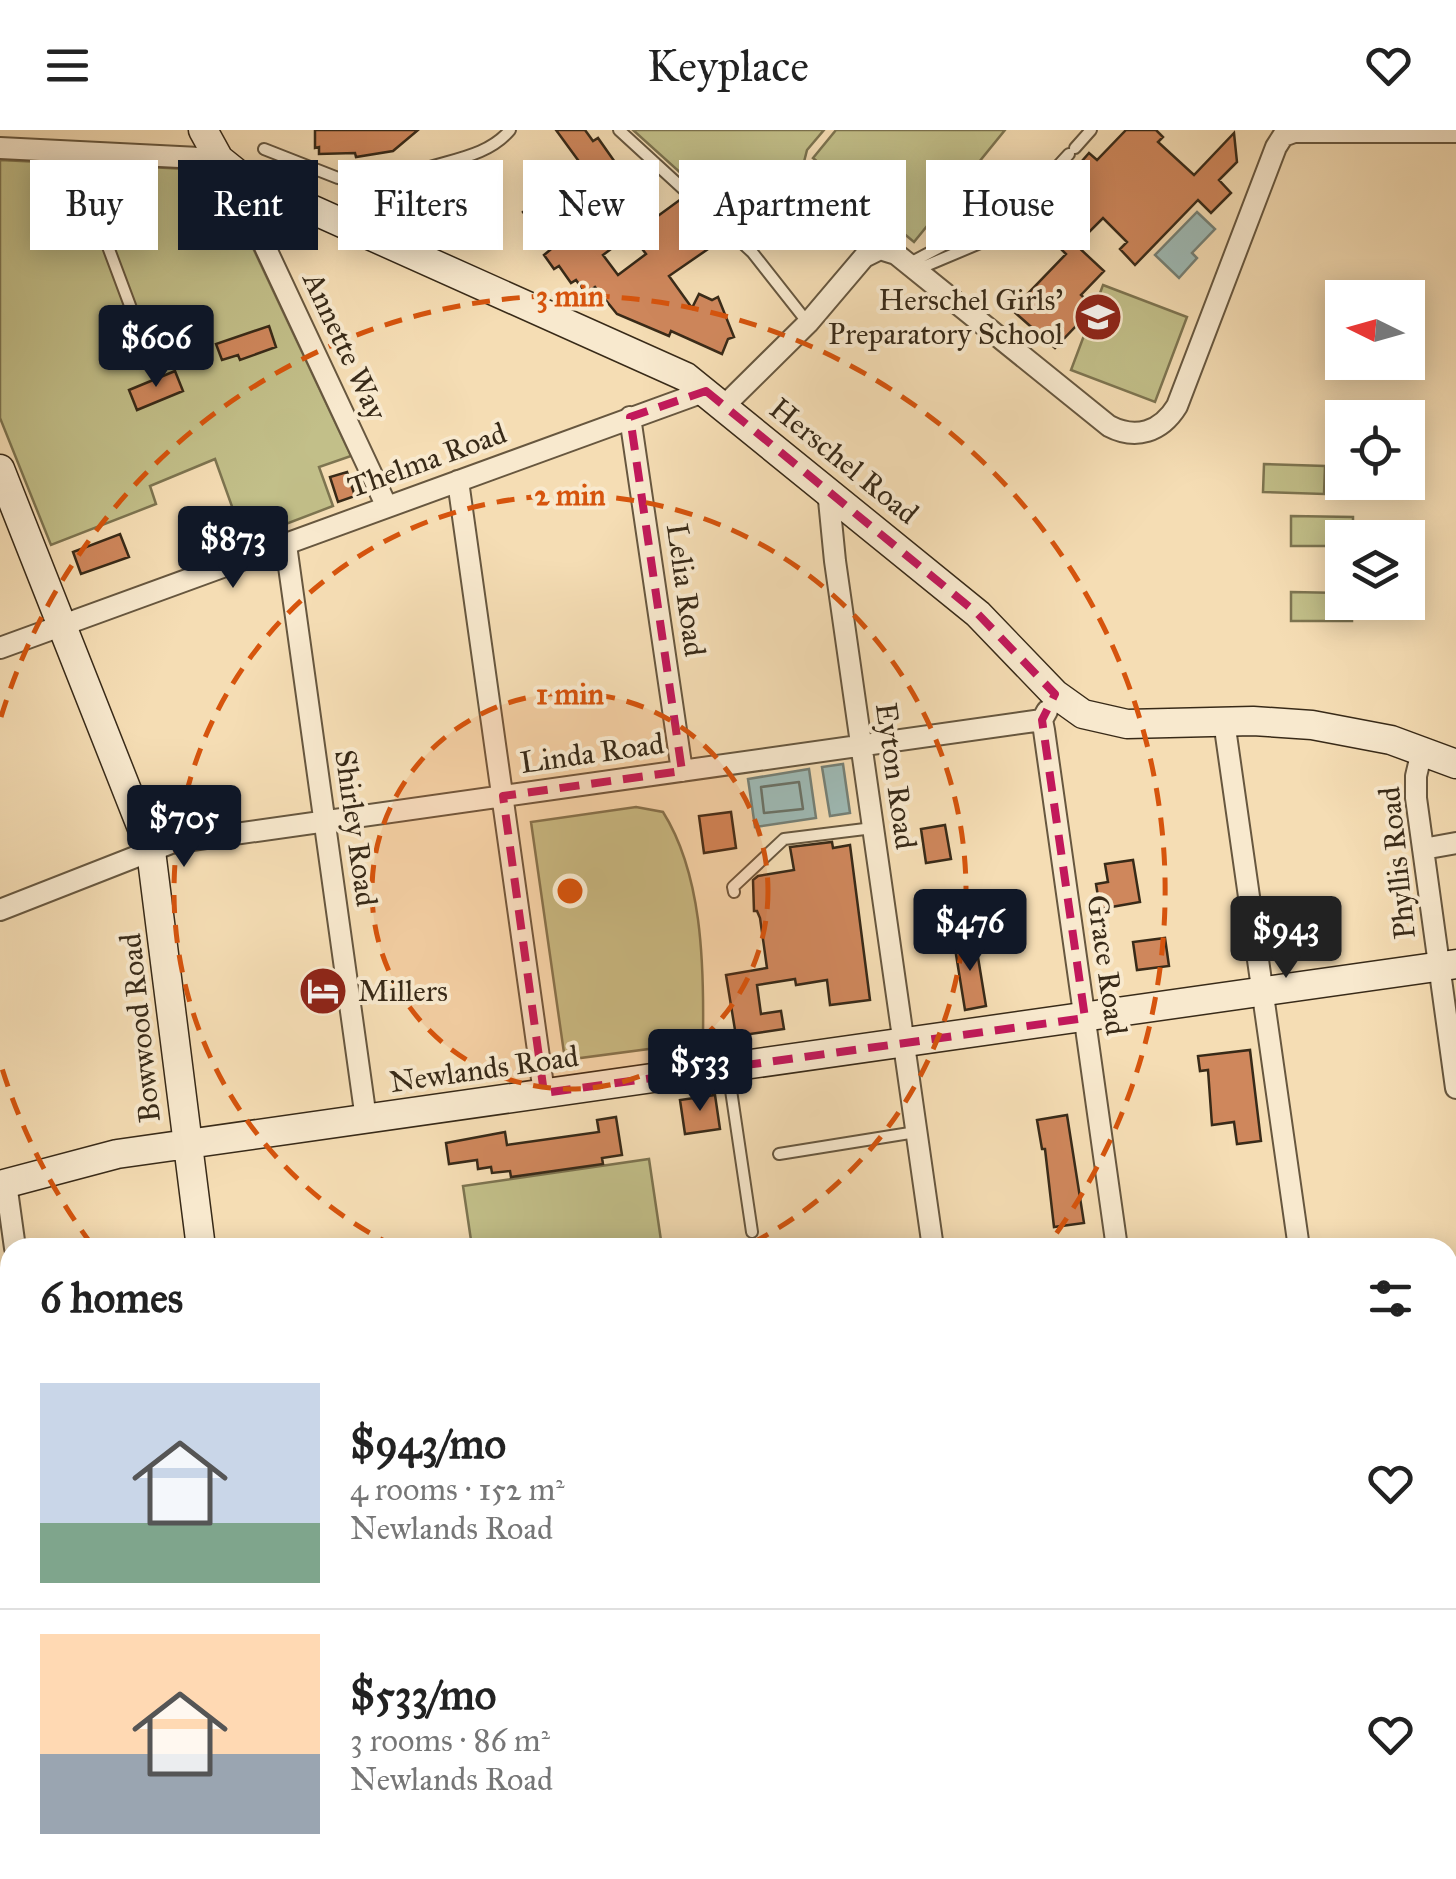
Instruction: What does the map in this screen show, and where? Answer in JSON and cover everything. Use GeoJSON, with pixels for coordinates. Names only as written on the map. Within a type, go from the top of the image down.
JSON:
{"type":"FeatureCollection","features":[{"type":"Feature","properties":{"kind":"street","name":"Herschel Road"},"geometry":{"type":"LineString","coordinates":[[203,130],[219,159],[244,180],[338,222]]}},
{"type":"Feature","properties":{"kind":"street"},"geometry":{"type":"LineString","coordinates":[[716,398],[808,323],[873,250],[888,249],[1109,426],[1128,433],[1149,432],[1166,422],[1177,406],[1283,136],[1294,132],[1456,132]]}},
{"type":"Feature","properties":{"kind":"street"},"geometry":{"type":"LineString","coordinates":[[0,148],[219,159]]}},
{"type":"Feature","properties":{"kind":"street","name":"Annette Way"},"geometry":{"type":"LineString","coordinates":[[219,159],[252,220],[387,507]]}},
{"type":"Feature","properties":{"kind":"street","name":"Herschel Road"},"geometry":{"type":"LineString","coordinates":[[401,250],[656,362],[716,398],[978,614],[1055,694],[1076,710],[1105,721],[1138,724],[1312,725],[1375,736],[1456,764]]}},
{"type":"Feature","properties":{"kind":"street","name":"Thelma Road"},"geometry":{"type":"LineString","coordinates":[[0,648],[630,418],[716,398]]}},
{"type":"Feature","properties":{"kind":"street","name":"Lelia Road"},"geometry":{"type":"LineString","coordinates":[[630,418],[682,770]]}},
{"type":"Feature","properties":{"kind":"street"},"geometry":{"type":"LineString","coordinates":[[458,480],[544,1094]]}},
{"type":"Feature","properties":{"kind":"street","name":"Bowwood Road"},"geometry":{"type":"LineString","coordinates":[[3,483],[151,851],[200,1238]]}},
{"type":"Feature","properties":{"kind":"street","name":"Eyton Road"},"geometry":{"type":"LineString","coordinates":[[828,490],[932,1238]]}},
{"type":"Feature","properties":{"kind":"street","name":"Shirley Road"},"geometry":{"type":"LineString","coordinates":[[286,546],[366,1118]]}},
{"type":"Feature","properties":{"kind":"street"},"geometry":{"type":"LineString","coordinates":[[1042,720],[1055,694]]}},
{"type":"Feature","properties":{"kind":"street","name":"Linda Road"},"geometry":{"type":"LineString","coordinates":[[0,910],[171,844],[1042,720]]}},
{"type":"Feature","properties":{"kind":"street","name":"Grace Road"},"geometry":{"type":"LineString","coordinates":[[1042,720],[1116,1238]]}},
{"type":"Feature","properties":{"kind":"street"},"geometry":{"type":"LineString","coordinates":[[1224,722],[1298,1238]]}},
{"type":"Feature","properties":{"kind":"street","name":"Phyllis Road"},"geometry":{"type":"LineString","coordinates":[[1422,751],[1416,788],[1423,849],[1448,966],[1456,1088]]}},
{"type":"Feature","properties":{"kind":"street"},"geometry":{"type":"LineString","coordinates":[[1423,849],[1456,843]]}},
{"type":"Feature","properties":{"kind":"street","name":"Newlands Road"},"geometry":{"type":"LineString","coordinates":[[3,1184],[81,1162],[186,1144],[1448,966]]}},
{"type":"Feature","properties":{"kind":"street"},"geometry":{"type":"LineString","coordinates":[[3,1184],[13,1238]]}},
{"type":"Feature","properties":{"kind":"lane"},"geometry":{"type":"LineString","coordinates":[[454,160],[489,148],[510,130]]}},
{"type":"Feature","properties":{"kind":"lane"},"geometry":{"type":"LineString","coordinates":[[619,130],[752,252],[808,323]]}},
{"type":"Feature","properties":{"kind":"lane"},"geometry":{"type":"LineString","coordinates":[[1064,160],[1090,130]]}},
{"type":"Feature","properties":{"kind":"lane"},"geometry":{"type":"LineString","coordinates":[[264,149],[338,178]]}},
{"type":"Feature","properties":{"kind":"lane"},"geometry":{"type":"LineString","coordinates":[[73,152],[147,351]]}},
{"type":"Feature","properties":{"kind":"lane"},"geometry":{"type":"LineString","coordinates":[[913,267],[941,250]]}},
{"type":"Feature","properties":{"kind":"lane"},"geometry":{"type":"LineString","coordinates":[[913,267],[958,250]]}},
{"type":"Feature","properties":{"kind":"lane"},"geometry":{"type":"LineString","coordinates":[[734,892],[733,888],[784,840],[874,828]]}},
{"type":"Feature","properties":{"kind":"lane"},"geometry":{"type":"LineString","coordinates":[[728,1068],[752,1232]]}},
{"type":"Feature","properties":{"kind":"lane"},"geometry":{"type":"LineString","coordinates":[[779,1154],[916,1132]]}},
{"type":"Feature","properties":{"kind":"highlighted area"},"geometry":{"type":"Polygon","coordinates":[[[706,391],[978,614],[1055,694],[1042,720],[1085,1018],[544,1093],[503,796],[682,771],[630,417],[706,391]]]}},
{"type":"Feature","properties":{"kind":"shaded area"},"geometry":{"type":"Polygon","coordinates":[[[633,130],[824,130],[807,150],[804,160],[679,160],[679,172],[633,130]]]}},
{"type":"Feature","properties":{"kind":"shaded area"},"geometry":{"type":"Polygon","coordinates":[[[836,130],[1005,130],[981,160],[926,160],[926,227],[914,242],[906,235],[906,160],[813,158],[836,130]]]}},
{"type":"Feature","properties":{"kind":"shaded area"},"geometry":{"type":"Polygon","coordinates":[[[0,160],[30,161],[30,250],[158,250],[158,168],[178,168],[178,250],[254,250],[351,456],[319,467],[333,506],[244,540],[215,459],[150,486],[156,504],[51,545],[0,418],[0,160]]]}},
{"type":"Feature","properties":{"kind":"shaded area"},"geometry":{"type":"Polygon","coordinates":[[[1103,285],[1187,317],[1155,402],[1071,370],[1103,285]]]}},
{"type":"Feature","properties":{"kind":"shaded area"},"geometry":{"type":"Polygon","coordinates":[[[1264,464],[1325,466],[1324,494],[1263,492],[1264,464]]]}},
{"type":"Feature","properties":{"kind":"shaded area"},"geometry":{"type":"Polygon","coordinates":[[[1291,516],[1353,517],[1325,520],[1325,546],[1291,546],[1291,516]]]}},
{"type":"Feature","properties":{"kind":"shaded area"},"geometry":{"type":"Polygon","coordinates":[[[1291,592],[1325,593],[1325,620],[1352,620],[1352,621],[1291,621],[1291,592]]]}},
{"type":"Feature","properties":{"kind":"shaded area"},"geometry":{"type":"Polygon","coordinates":[[[636,807],[663,812],[686,863],[701,949],[703,1034],[694,1043],[565,1060],[531,822],[636,807]]]}},
{"type":"Feature","properties":{"kind":"shaded area"},"geometry":{"type":"Polygon","coordinates":[[[649,1159],[661,1238],[471,1238],[463,1186],[649,1159]]]}},
{"type":"Feature","properties":{"kind":"water"},"geometry":{"type":"Polygon","coordinates":[[[1197,212],[1215,229],[1192,253],[1197,258],[1179,278],[1155,255],[1197,212]]]}},
{"type":"Feature","properties":{"kind":"water"},"geometry":{"type":"Polygon","coordinates":[[[843,764],[850,813],[830,816],[822,767],[843,764]]]}},
{"type":"Feature","properties":{"kind":"water"},"geometry":{"type":"Polygon","coordinates":[[[809,769],[816,818],[755,827],[748,779],[809,769]]]}},
{"type":"Feature","properties":{"kind":"building"},"geometry":{"type":"Polygon","coordinates":[[[315,130],[418,130],[393,151],[356,157],[355,153],[319,154],[315,130]]]}},
{"type":"Feature","properties":{"kind":"building"},"geometry":{"type":"Polygon","coordinates":[[[556,130],[585,130],[593,141],[598,138],[613,160],[578,160],[556,130]]]}},
{"type":"Feature","properties":{"kind":"building"},"geometry":{"type":"Polygon","coordinates":[[[1126,130],[1156,130],[1163,137],[1158,142],[1194,175],[1234,133],[1237,162],[1219,180],[1231,193],[1211,213],[1198,200],[1135,265],[1120,249],[1127,242],[1103,218],[1090,231],[1090,160],[1083,160],[1089,153],[1097,160],[1126,130]]]}},
{"type":"Feature","properties":{"kind":"building"},"geometry":{"type":"Polygon","coordinates":[[[679,200],[679,250],[707,250],[669,276],[692,308],[699,294],[712,300],[718,297],[734,337],[728,339],[722,354],[671,331],[669,336],[617,314],[595,287],[586,294],[576,280],[571,283],[559,266],[554,269],[544,255],[550,250],[610,250],[603,255],[618,275],[646,254],[643,250],[659,250],[659,215],[679,200]]]}},
{"type":"Feature","properties":{"kind":"building"},"geometry":{"type":"Polygon","coordinates":[[[1062,250],[1081,250],[1104,271],[1081,295],[1094,307],[1055,348],[1012,310],[1066,254],[1062,250]]]}},
{"type":"Feature","properties":{"kind":"building"},"geometry":{"type":"Polygon","coordinates":[[[269,326],[276,347],[240,360],[238,355],[222,360],[216,344],[269,326]]]}},
{"type":"Feature","properties":{"kind":"building"},"geometry":{"type":"Polygon","coordinates":[[[175,371],[183,391],[137,410],[129,390],[175,371]]]}},
{"type":"Feature","properties":{"kind":"building"},"geometry":{"type":"Polygon","coordinates":[[[347,472],[355,496],[338,502],[330,477],[347,472]]]}},
{"type":"Feature","properties":{"kind":"building"},"geometry":{"type":"Polygon","coordinates":[[[120,534],[129,557],[81,574],[73,552],[120,534]]]}},
{"type":"Feature","properties":{"kind":"building"},"geometry":{"type":"Polygon","coordinates":[[[731,812],[736,848],[704,853],[699,816],[731,812]]]}},
{"type":"Feature","properties":{"kind":"building"},"geometry":{"type":"Polygon","coordinates":[[[945,825],[951,859],[926,863],[921,829],[945,825]]]}},
{"type":"Feature","properties":{"kind":"building"},"geometry":{"type":"Polygon","coordinates":[[[832,842],[833,848],[850,845],[870,1000],[830,1005],[827,980],[796,985],[795,979],[757,985],[761,1014],[781,1011],[784,1029],[736,1036],[726,975],[767,968],[760,918],[754,911],[753,880],[794,870],[790,847],[832,842]]]}},
{"type":"Feature","properties":{"kind":"building"},"geometry":{"type":"Polygon","coordinates":[[[1133,860],[1140,902],[1100,909],[1096,884],[1108,882],[1105,864],[1133,860]]]}},
{"type":"Feature","properties":{"kind":"building"},"geometry":{"type":"Polygon","coordinates":[[[1165,938],[1169,966],[1137,970],[1133,942],[1165,938]]]}},
{"type":"Feature","properties":{"kind":"building"},"geometry":{"type":"Polygon","coordinates":[[[975,939],[986,1006],[965,1010],[954,942],[975,939]]]}},
{"type":"Feature","properties":{"kind":"building"},"geometry":{"type":"Polygon","coordinates":[[[1250,1050],[1261,1141],[1237,1144],[1234,1122],[1212,1125],[1208,1070],[1200,1071],[1198,1056],[1250,1050]]]}},
{"type":"Feature","properties":{"kind":"building"},"geometry":{"type":"Polygon","coordinates":[[[715,1095],[720,1129],[685,1134],[680,1100],[715,1095]]]}},
{"type":"Feature","properties":{"kind":"building"},"geometry":{"type":"Polygon","coordinates":[[[1067,1115],[1084,1223],[1054,1227],[1045,1149],[1037,1120],[1067,1115]]]}},
{"type":"Feature","properties":{"kind":"building"},"geometry":{"type":"Polygon","coordinates":[[[616,1117],[622,1155],[602,1158],[603,1164],[511,1177],[510,1171],[492,1173],[491,1167],[478,1169],[477,1160],[449,1164],[446,1143],[505,1132],[507,1145],[599,1132],[597,1120],[616,1117]]]}},
{"type":"Feature","properties":{"kind":"place","name":"Herschel Girls' Preparatory School"},"geometry":{"type":"Point","coordinates":[1098,317]}},
{"type":"Feature","properties":{"kind":"place","name":"Millers"},"geometry":{"type":"Point","coordinates":[323,991]}}]}
